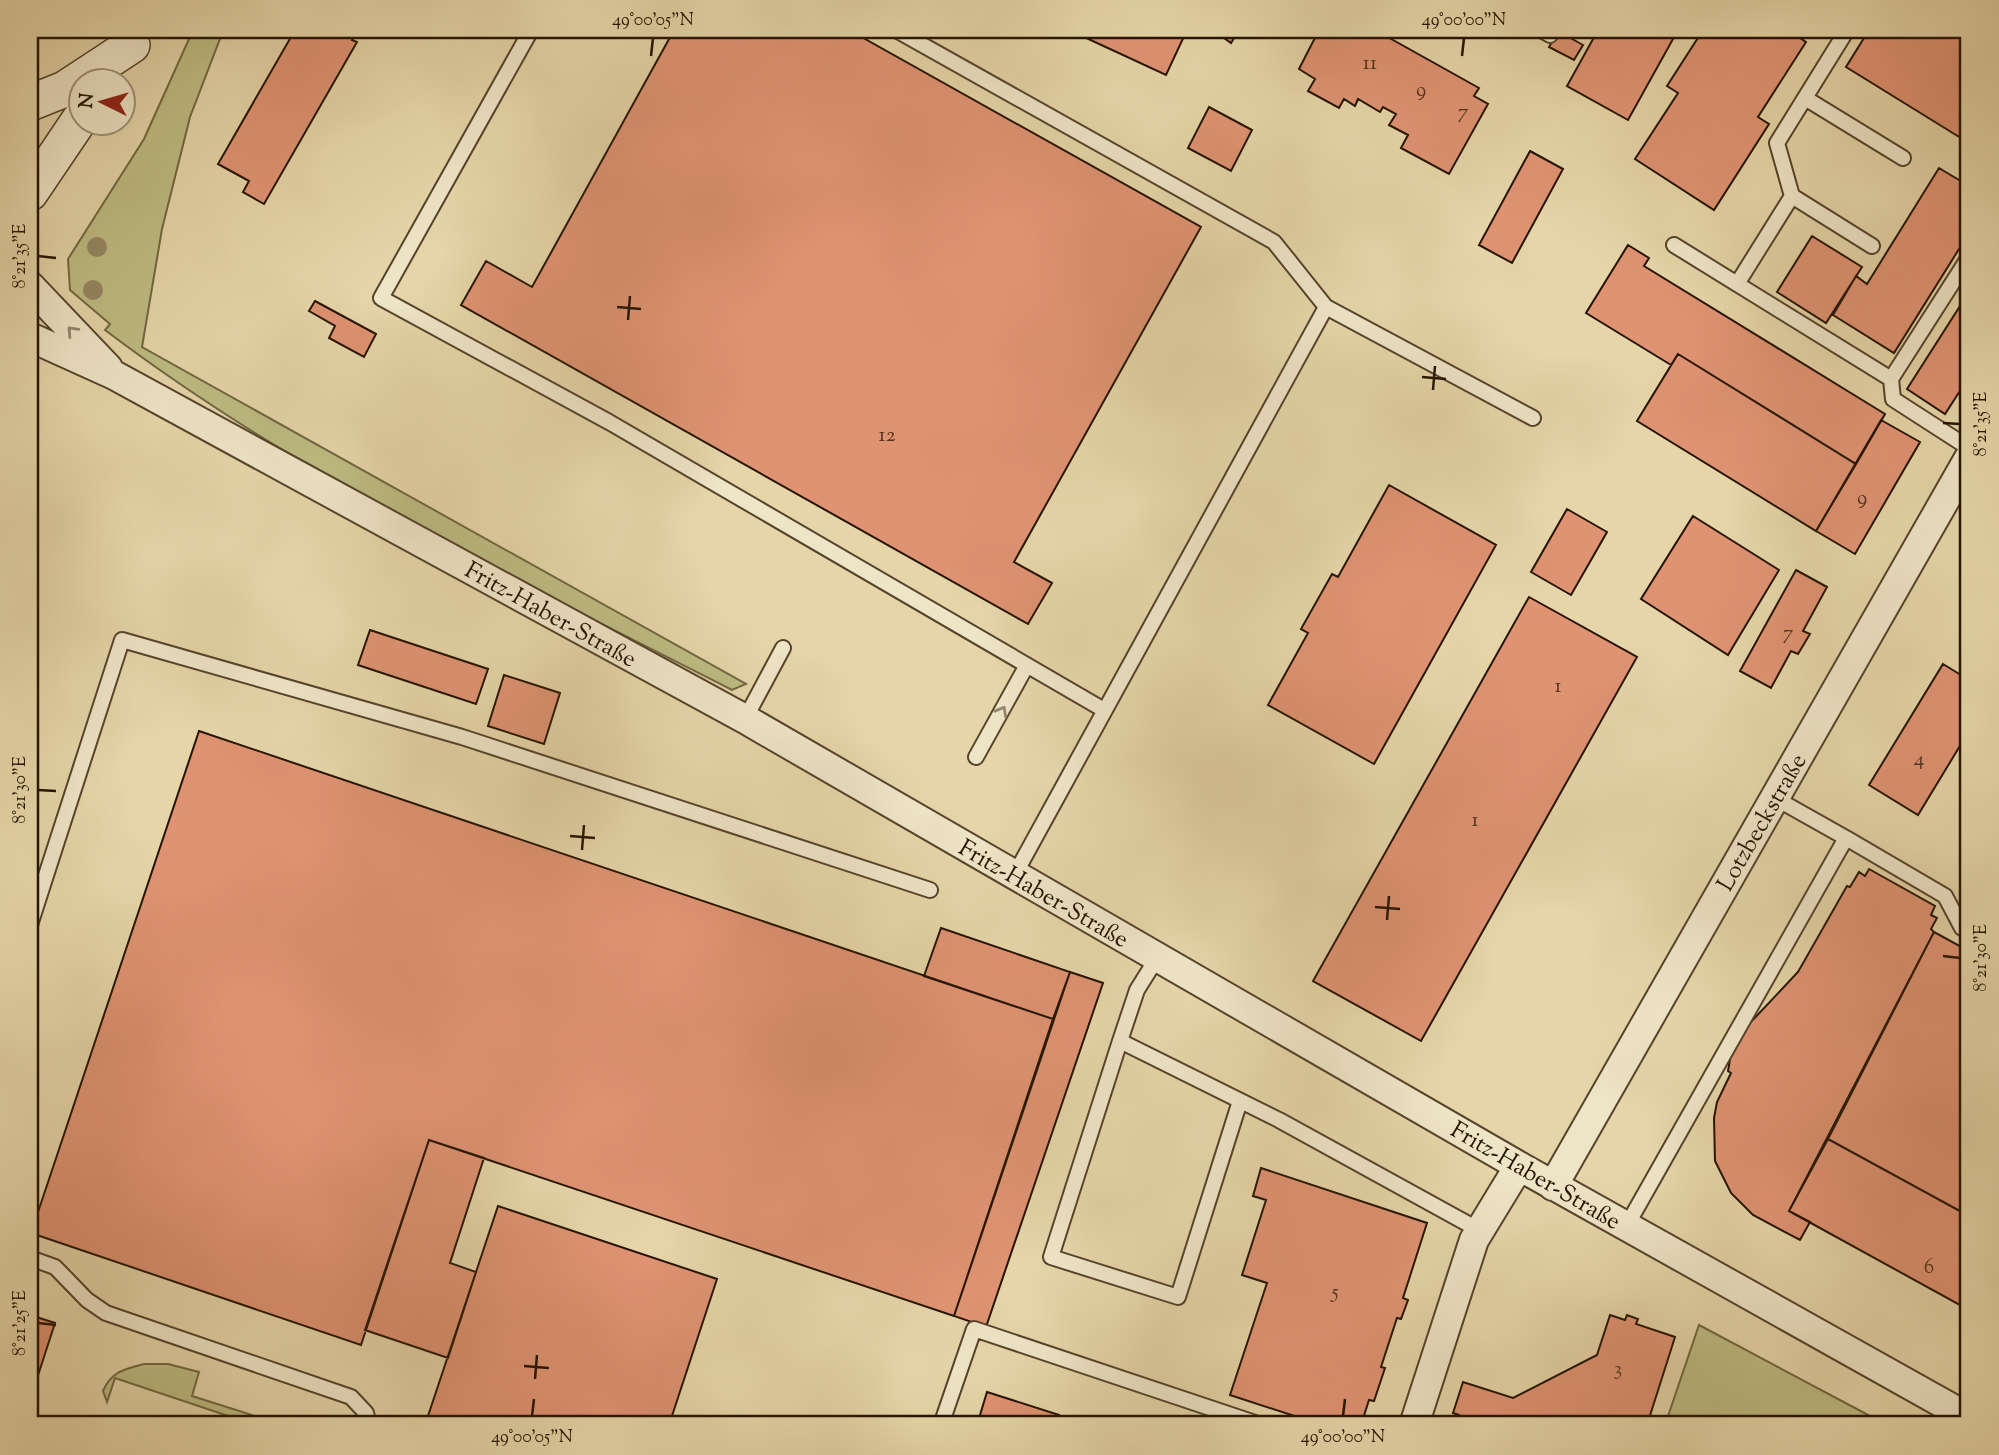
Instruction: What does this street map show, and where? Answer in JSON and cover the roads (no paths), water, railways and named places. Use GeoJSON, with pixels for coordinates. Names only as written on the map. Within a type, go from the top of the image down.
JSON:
{"type":"FeatureCollection","features":[{"type":"Feature","properties":{"kind":"street"},"geometry":{"type":"LineString","coordinates":[[117,66],[136,38]]}},
{"type":"Feature","properties":{"kind":"street"},"geometry":{"type":"LineString","coordinates":[[30,103],[65,89],[136,38]]}},
{"type":"Feature","properties":{"kind":"street"},"geometry":{"type":"LineString","coordinates":[[30,193],[69,136]]}},
{"type":"Feature","properties":{"kind":"street","name":"Fritz-Haber-Straße"},"geometry":{"type":"LineString","coordinates":[[30,286],[114,375]]}},
{"type":"Feature","properties":{"kind":"street","name":"Fritz-Haber-Straße"},"geometry":{"type":"LineString","coordinates":[[30,337],[114,375],[745,719],[1553,1186],[1966,1408]]}},
{"type":"Feature","properties":{"kind":"street","name":"Lotzbeckstraße"},"geometry":{"type":"LineString","coordinates":[[1553,1186],[1969,458]]}},
{"type":"Feature","properties":{"kind":"street"},"geometry":{"type":"LineString","coordinates":[[1414,1425],[1479,1230],[1519,1166]]}},
{"type":"Feature","properties":{"kind":"lane"},"geometry":{"type":"LineString","coordinates":[[531,30],[381,298],[609,422],[1104,710]]}},
{"type":"Feature","properties":{"kind":"lane"},"geometry":{"type":"LineString","coordinates":[[896,30],[1274,242],[1326,307],[1533,418]]}},
{"type":"Feature","properties":{"kind":"lane"},"geometry":{"type":"LineString","coordinates":[[1847,30],[1777,143],[1791,196],[1872,246]]}},
{"type":"Feature","properties":{"kind":"lane"},"geometry":{"type":"LineString","coordinates":[[1805,97],[1903,158]]}},
{"type":"Feature","properties":{"kind":"lane"},"geometry":{"type":"LineString","coordinates":[[1737,284],[1791,196]]}},
{"type":"Feature","properties":{"kind":"lane"},"geometry":{"type":"LineString","coordinates":[[1675,245],[1891,379]]}},
{"type":"Feature","properties":{"kind":"lane"},"geometry":{"type":"LineString","coordinates":[[1969,257],[1891,379],[1894,399],[1969,448]]}},
{"type":"Feature","properties":{"kind":"lane"},"geometry":{"type":"LineString","coordinates":[[1014,876],[1326,307]]}},
{"type":"Feature","properties":{"kind":"lane"},"geometry":{"type":"LineString","coordinates":[[30,925],[122,640],[462,737],[930,890]]}},
{"type":"Feature","properties":{"kind":"lane"},"geometry":{"type":"LineString","coordinates":[[745,719],[783,648]]}},
{"type":"Feature","properties":{"kind":"lane"},"geometry":{"type":"LineString","coordinates":[[976,757],[1027,665]]}},
{"type":"Feature","properties":{"kind":"lane"},"geometry":{"type":"LineString","coordinates":[[1775,798],[1945,896],[1962,928],[1969,932]]}},
{"type":"Feature","properties":{"kind":"lane"},"geometry":{"type":"LineString","coordinates":[[1626,1227],[1846,838]]}},
{"type":"Feature","properties":{"kind":"lane"},"geometry":{"type":"LineString","coordinates":[[1157,958],[1138,990],[1051,1257],[1178,1297],[1240,1101]]}},
{"type":"Feature","properties":{"kind":"lane"},"geometry":{"type":"LineString","coordinates":[[1120,1041],[1240,1101],[1479,1230]]}},
{"type":"Feature","properties":{"kind":"lane"},"geometry":{"type":"LineString","coordinates":[[30,1258],[55,1267],[87,1300],[106,1312],[351,1397],[366,1413],[369,1425]]}},
{"type":"Feature","properties":{"kind":"lane"},"geometry":{"type":"LineString","coordinates":[[941,1425],[974,1329],[1261,1425]]}}]}
